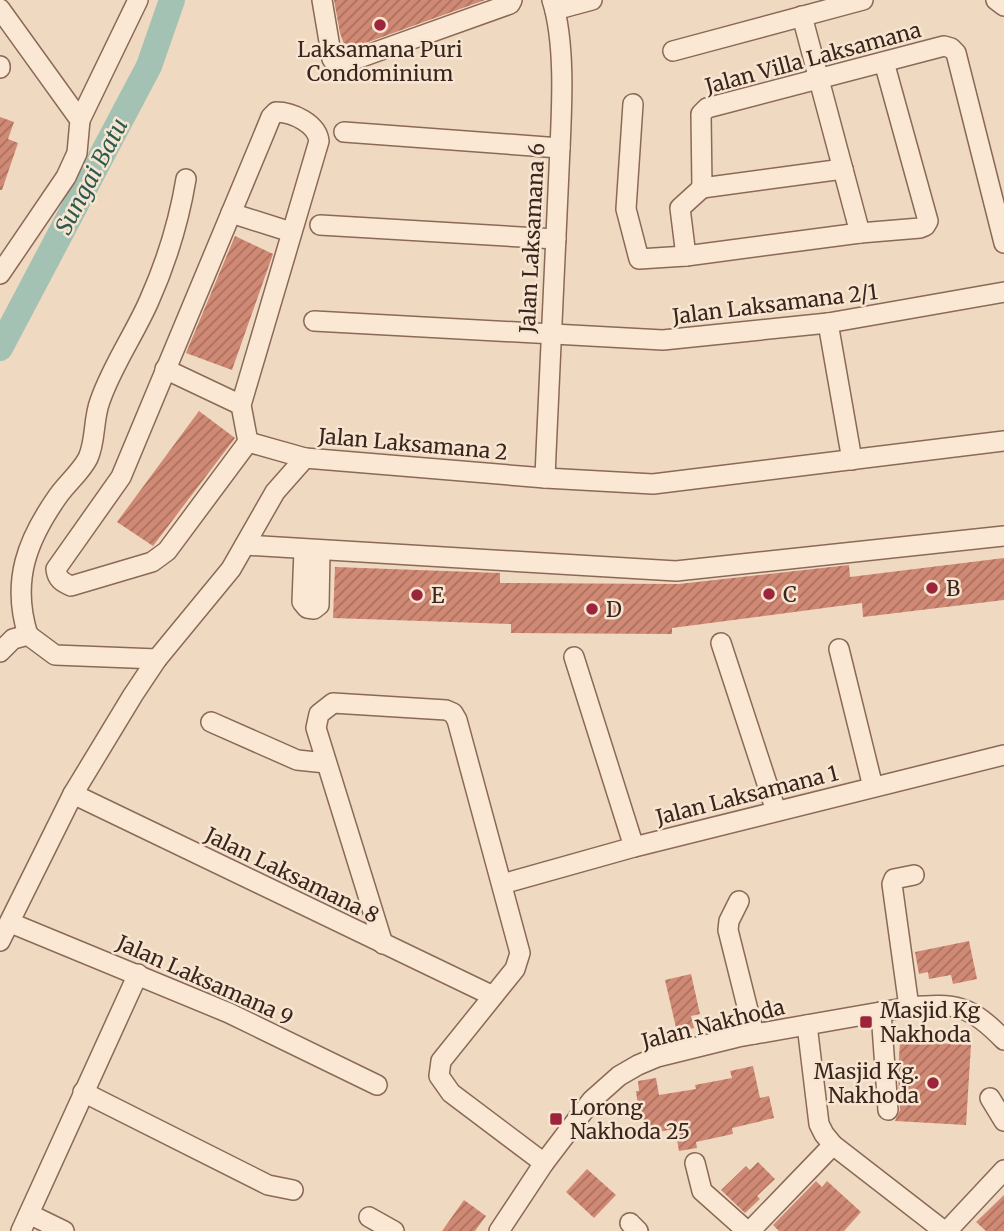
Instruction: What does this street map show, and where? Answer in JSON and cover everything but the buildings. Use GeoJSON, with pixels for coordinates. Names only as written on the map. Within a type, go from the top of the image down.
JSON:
{"type":"FeatureCollection","features":[{"type":"Feature","properties":{"kind":"street"},"geometry":{"type":"LineString","coordinates":[[0,274],[66,177],[77,153],[80,120],[138,0]]}},
{"type":"Feature","properties":{"kind":"street"},"geometry":{"type":"LineString","coordinates":[[321,0],[332,59],[342,64],[510,4],[512,0]]}},
{"type":"Feature","properties":{"kind":"street"},"geometry":{"type":"LineString","coordinates":[[553,5],[592,0]]}},
{"type":"Feature","properties":{"kind":"street"},"geometry":{"type":"LineString","coordinates":[[673,51],[863,0]]}},
{"type":"Feature","properties":{"kind":"street"},"geometry":{"type":"LineString","coordinates":[[996,0],[1004,6]]}},
{"type":"Feature","properties":{"kind":"street","name":"Jalan Laksamana 6"},"geometry":{"type":"LineString","coordinates":[[545,478],[560,148],[561,66],[553,5]]}},
{"type":"Feature","properties":{"kind":"street"},"geometry":{"type":"LineString","coordinates":[[0,9],[80,120]]}},
{"type":"Feature","properties":{"kind":"street"},"geometry":{"type":"LineString","coordinates":[[802,16],[860,233]]}},
{"type":"Feature","properties":{"kind":"street","name":"Jalan Villa Laksamana"},"geometry":{"type":"LineString","coordinates":[[702,188],[703,110],[944,46],[956,53],[997,187],[1004,243]]}},
{"type":"Feature","properties":{"kind":"street"},"geometry":{"type":"LineString","coordinates":[[633,104],[625,209],[639,259],[686,256],[860,233],[920,228],[928,221],[884,62]]}},
{"type":"Feature","properties":{"kind":"street"},"geometry":{"type":"LineString","coordinates":[[276,112],[282,112],[313,126],[318,132],[319,141],[242,405],[247,442],[167,551],[159,558],[71,586],[62,583],[55,569],[121,477],[231,213],[271,117],[276,112]]}},
{"type":"Feature","properties":{"kind":"street"},"geometry":{"type":"LineString","coordinates":[[344,132],[560,148]]}},
{"type":"Feature","properties":{"kind":"street"},"geometry":{"type":"LineString","coordinates":[[686,256],[680,208],[702,188],[843,169]]}},
{"type":"Feature","properties":{"kind":"street"},"geometry":{"type":"LineString","coordinates":[[157,659],[55,655],[28,635],[20,594],[23,566],[31,540],[58,495],[88,458],[99,404],[149,300],[180,214],[186,179]]}},
{"type":"Feature","properties":{"kind":"street"},"geometry":{"type":"LineString","coordinates":[[231,213],[291,232]]}},
{"type":"Feature","properties":{"kind":"street"},"geometry":{"type":"LineString","coordinates":[[320,225],[556,239]]}},
{"type":"Feature","properties":{"kind":"street","name":"Jalan Laksamana 2/1"},"geometry":{"type":"LineString","coordinates":[[314,321],[663,340],[828,323],[1004,292]]}},
{"type":"Feature","properties":{"kind":"street"},"geometry":{"type":"LineString","coordinates":[[828,323],[852,460]]}},
{"type":"Feature","properties":{"kind":"street"},"geometry":{"type":"LineString","coordinates":[[165,369],[242,405]]}},
{"type":"Feature","properties":{"kind":"street","name":"Jalan Laksamana 2"},"geometry":{"type":"LineString","coordinates":[[0,942],[72,794],[157,659],[231,569],[275,492],[305,458],[653,484],[1004,441]]}},
{"type":"Feature","properties":{"kind":"street"},"geometry":{"type":"LineString","coordinates":[[247,442],[305,458]]}},
{"type":"Feature","properties":{"kind":"street"},"geometry":{"type":"LineString","coordinates":[[245,545],[676,571],[1004,536]]}},
{"type":"Feature","properties":{"kind":"street"},"geometry":{"type":"LineString","coordinates":[[0,652],[13,639],[28,635]]}},
{"type":"Feature","properties":{"kind":"street"},"geometry":{"type":"LineString","coordinates":[[721,643],[776,811]]}},
{"type":"Feature","properties":{"kind":"street"},"geometry":{"type":"LineString","coordinates":[[839,649],[873,787]]}},
{"type":"Feature","properties":{"kind":"street"},"geometry":{"type":"LineString","coordinates":[[574,657],[634,847]]}},
{"type":"Feature","properties":{"kind":"street"},"geometry":{"type":"LineString","coordinates":[[383,944],[316,728],[319,714],[333,703],[446,710],[453,713],[457,720],[520,953],[515,969],[441,1061],[439,1076],[451,1093],[544,1163]]}},
{"type":"Feature","properties":{"kind":"street"},"geometry":{"type":"LineString","coordinates":[[211,722],[297,760],[326,763]]}},
{"type":"Feature","properties":{"kind":"street","name":"Jalan Laksamana 1"},"geometry":{"type":"LineString","coordinates":[[502,884],[634,847],[1004,755]]}},
{"type":"Feature","properties":{"kind":"street","name":"Jalan Laksamana 8"},"geometry":{"type":"LineString","coordinates":[[72,794],[492,996]]}},
{"type":"Feature","properties":{"kind":"street"},"geometry":{"type":"LineString","coordinates":[[909,1007],[892,884],[894,879],[914,875]]}},
{"type":"Feature","properties":{"kind":"street"},"geometry":{"type":"LineString","coordinates":[[738,901],[728,930],[754,1034]]}},
{"type":"Feature","properties":{"kind":"street","name":"Jalan Laksamana 9"},"geometry":{"type":"LineString","coordinates":[[11,923],[229,1013],[377,1085]]}},
{"type":"Feature","properties":{"kind":"street"},"geometry":{"type":"LineString","coordinates":[[64,1231],[25,1223],[138,974]]}},
{"type":"Feature","properties":{"kind":"street","name":"Jalan Nakhoda"},"geometry":{"type":"LineString","coordinates":[[499,1231],[544,1163],[592,1100],[620,1076],[657,1057],[754,1034],[909,1007],[957,1006],[984,1019],[1004,1040]]}},
{"type":"Feature","properties":{"kind":"street"},"geometry":{"type":"LineString","coordinates":[[881,1012],[888,1110]]}},
{"type":"Feature","properties":{"kind":"street"},"geometry":{"type":"LineString","coordinates":[[807,1024],[819,1124],[824,1134],[833,1145],[946,1231],[1004,1170]]}},
{"type":"Feature","properties":{"kind":"street"},"geometry":{"type":"LineString","coordinates":[[83,1092],[268,1185],[293,1191]]}},
{"type":"Feature","properties":{"kind":"street"},"geometry":{"type":"LineString","coordinates":[[990,1098],[1004,1121]]}},
{"type":"Feature","properties":{"kind":"street"},"geometry":{"type":"LineString","coordinates":[[695,1163],[702,1191],[748,1231],[833,1145]]}},
{"type":"Feature","properties":{"kind":"street"},"geometry":{"type":"LineString","coordinates":[[369,1217],[394,1231]]}},
{"type":"Feature","properties":{"kind":"waterway","name":"Sungai Batu"},"geometry":{"type":"LineString","coordinates":[[0,348],[149,66],[172,0]]}},
{"type":"Feature","properties":{"kind":"place","name":"Laksamana Puri Condominium"},"geometry":{"type":"Point","coordinates":[380,25]}},
{"type":"Feature","properties":{"kind":"place","name":"B"},"geometry":{"type":"Point","coordinates":[932,588]}},
{"type":"Feature","properties":{"kind":"place","name":"C"},"geometry":{"type":"Point","coordinates":[769,594]}},
{"type":"Feature","properties":{"kind":"place","name":"E"},"geometry":{"type":"Point","coordinates":[417,595]}},
{"type":"Feature","properties":{"kind":"place","name":"D"},"geometry":{"type":"Point","coordinates":[592,609]}},
{"type":"Feature","properties":{"kind":"place","name":"Masjid Kg Nakhoda"},"geometry":{"type":"Point","coordinates":[866,1022]}},
{"type":"Feature","properties":{"kind":"place","name":"Masjid Kg. Nakhoda"},"geometry":{"type":"Point","coordinates":[933,1083]}},
{"type":"Feature","properties":{"kind":"place","name":"Lorong Nakhoda 25"},"geometry":{"type":"Point","coordinates":[556,1119]}}]}
